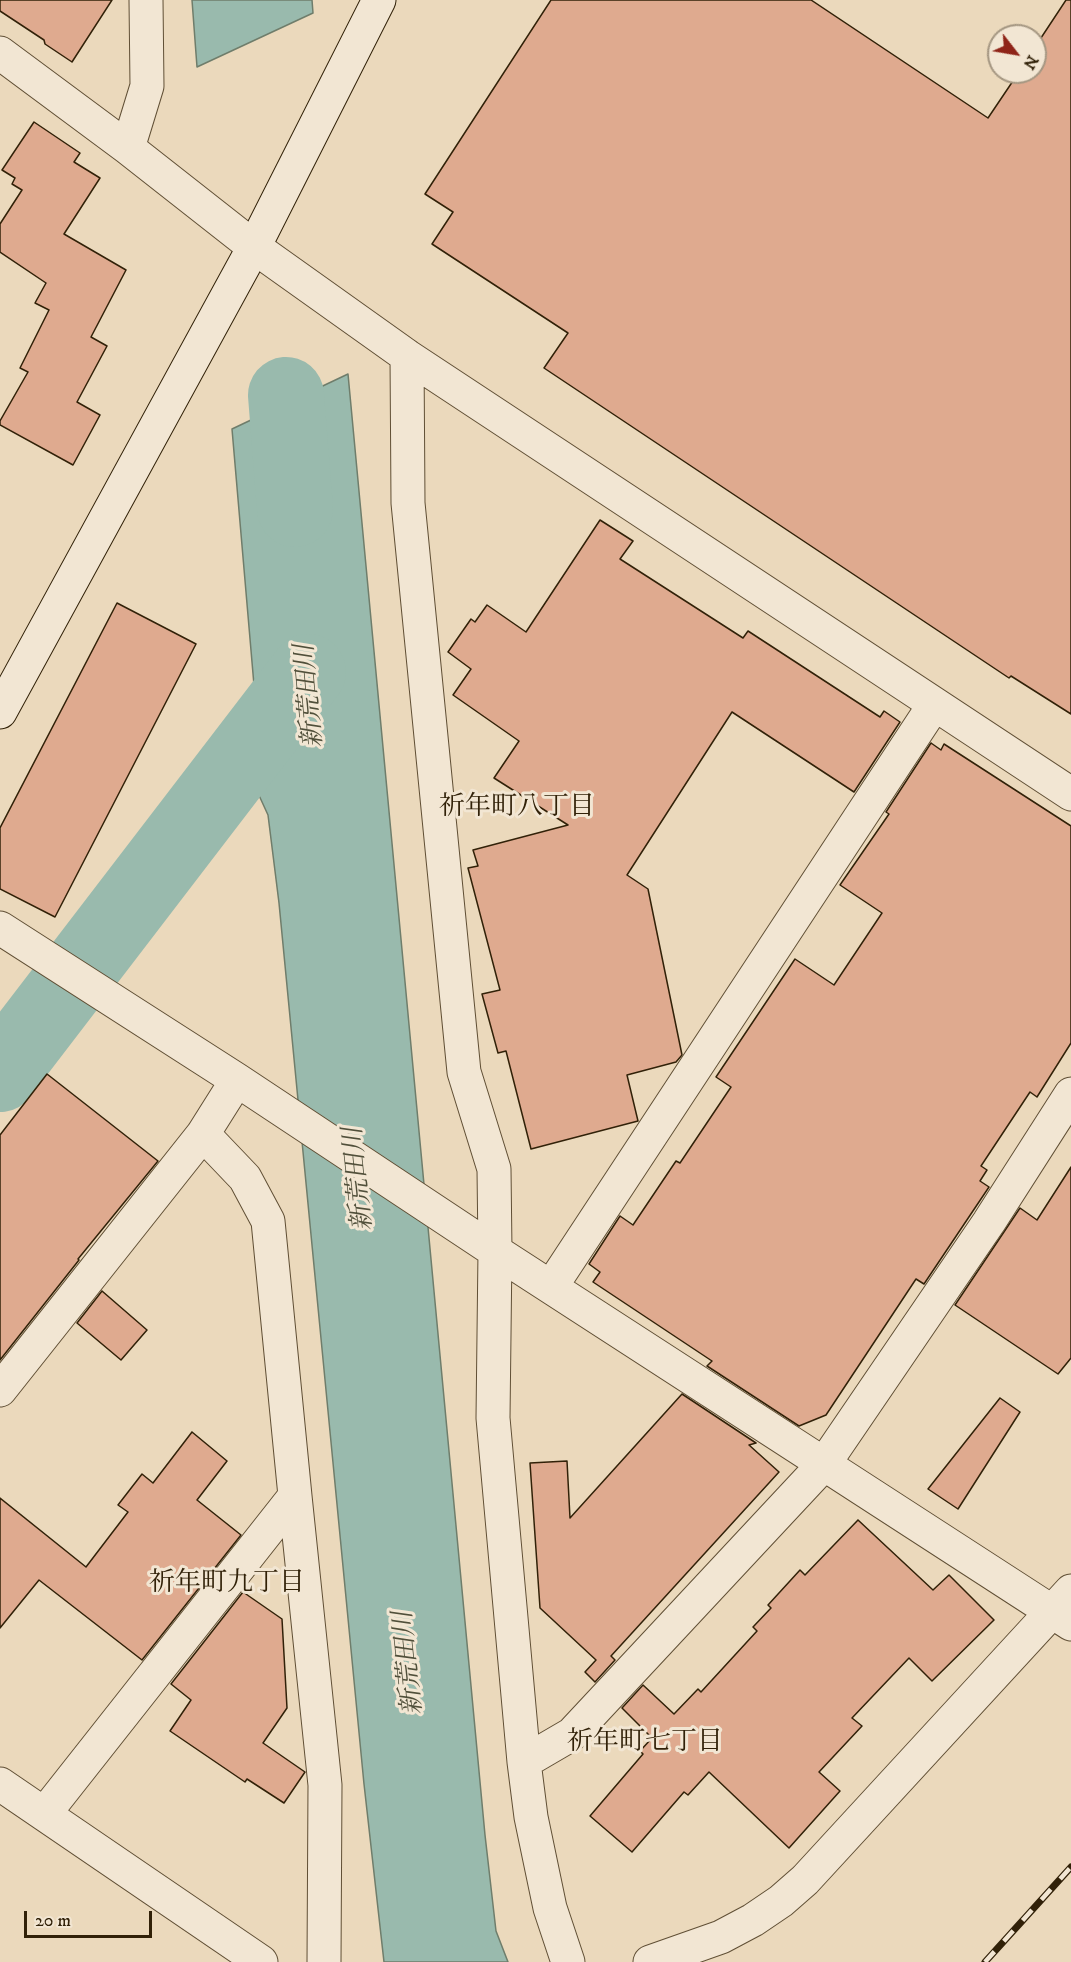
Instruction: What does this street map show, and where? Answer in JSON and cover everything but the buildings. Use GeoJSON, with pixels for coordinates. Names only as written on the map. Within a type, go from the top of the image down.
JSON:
{"type":"FeatureCollection","features":[{"type":"Feature","properties":{"kind":"street"},"geometry":{"type":"LineString","coordinates":[[128,147],[147,86],[146,0]]}},
{"type":"Feature","properties":{"kind":"street"},"geometry":{"type":"LineString","coordinates":[[0,712],[254,247],[379,0]]}},
{"type":"Feature","properties":{"kind":"street"},"geometry":{"type":"LineString","coordinates":[[5,66],[128,147],[254,247],[407,356],[1071,794]]}},
{"type":"Feature","properties":{"kind":"street"},"geometry":{"type":"LineString","coordinates":[[407,356],[408,503],[464,1072],[494,1169],[493,1418],[524,1762],[531,1817],[550,1908],[568,1962]]}},
{"type":"Feature","properties":{"kind":"street"},"geometry":{"type":"LineString","coordinates":[[551,1287],[934,705]]}},
{"type":"Feature","properties":{"kind":"street"},"geometry":{"type":"LineString","coordinates":[[0,928],[242,1083],[459,1228],[824,1464],[1065,1609],[805,1880],[771,1907],[721,1937],[650,1962]]}},
{"type":"Feature","properties":{"kind":"street"},"geometry":{"type":"LineString","coordinates":[[0,1390],[242,1083]]}},
{"type":"Feature","properties":{"kind":"street"},"geometry":{"type":"LineString","coordinates":[[524,1762],[572,1734],[824,1464],[989,1222],[1071,1094]]}},
{"type":"Feature","properties":{"kind":"street"},"geometry":{"type":"LineString","coordinates":[[203,1134],[245,1178],[268,1221],[326,1785],[324,1962]]}},
{"type":"Feature","properties":{"kind":"street"},"geometry":{"type":"LineString","coordinates":[[45,1813],[295,1496]]}},
{"type":"Feature","properties":{"kind":"street"},"geometry":{"type":"LineString","coordinates":[[0,1784],[261,1962]]}},
{"type":"Feature","properties":{"kind":"water"},"geometry":{"type":"Polygon","coordinates":[[[192,0],[312,0],[313,13],[197,67],[192,0]]]}},
{"type":"Feature","properties":{"kind":"water"},"geometry":{"type":"Polygon","coordinates":[[[348,374],[485,1835],[496,1931],[508,1962],[384,1962],[364,1784],[279,903],[268,815],[257,791],[242,727],[255,697],[232,429],[348,374]]]}},
{"type":"Feature","properties":{"kind":"waterway","name":"新荒田川"},"geometry":{"type":"LineString","coordinates":[[286,395],[295,509]]}},
{"type":"Feature","properties":{"kind":"waterway"},"geometry":{"type":"LineString","coordinates":[[0,1074],[308,672]]}},
{"type":"Feature","properties":{"kind":"railway"},"geometry":{"type":"LineString","coordinates":[[985,1962],[1071,1867]]}},
{"type":"Feature","properties":{"kind":"district","name":"祈年町八丁目"},"geometry":{"type":"Point","coordinates":[517,809]}},
{"type":"Feature","properties":{"kind":"district","name":"祈年町九丁目"},"geometry":{"type":"Point","coordinates":[227,1585]}},
{"type":"Feature","properties":{"kind":"district","name":"祈年町七丁目"},"geometry":{"type":"Point","coordinates":[645,1744]}}]}
